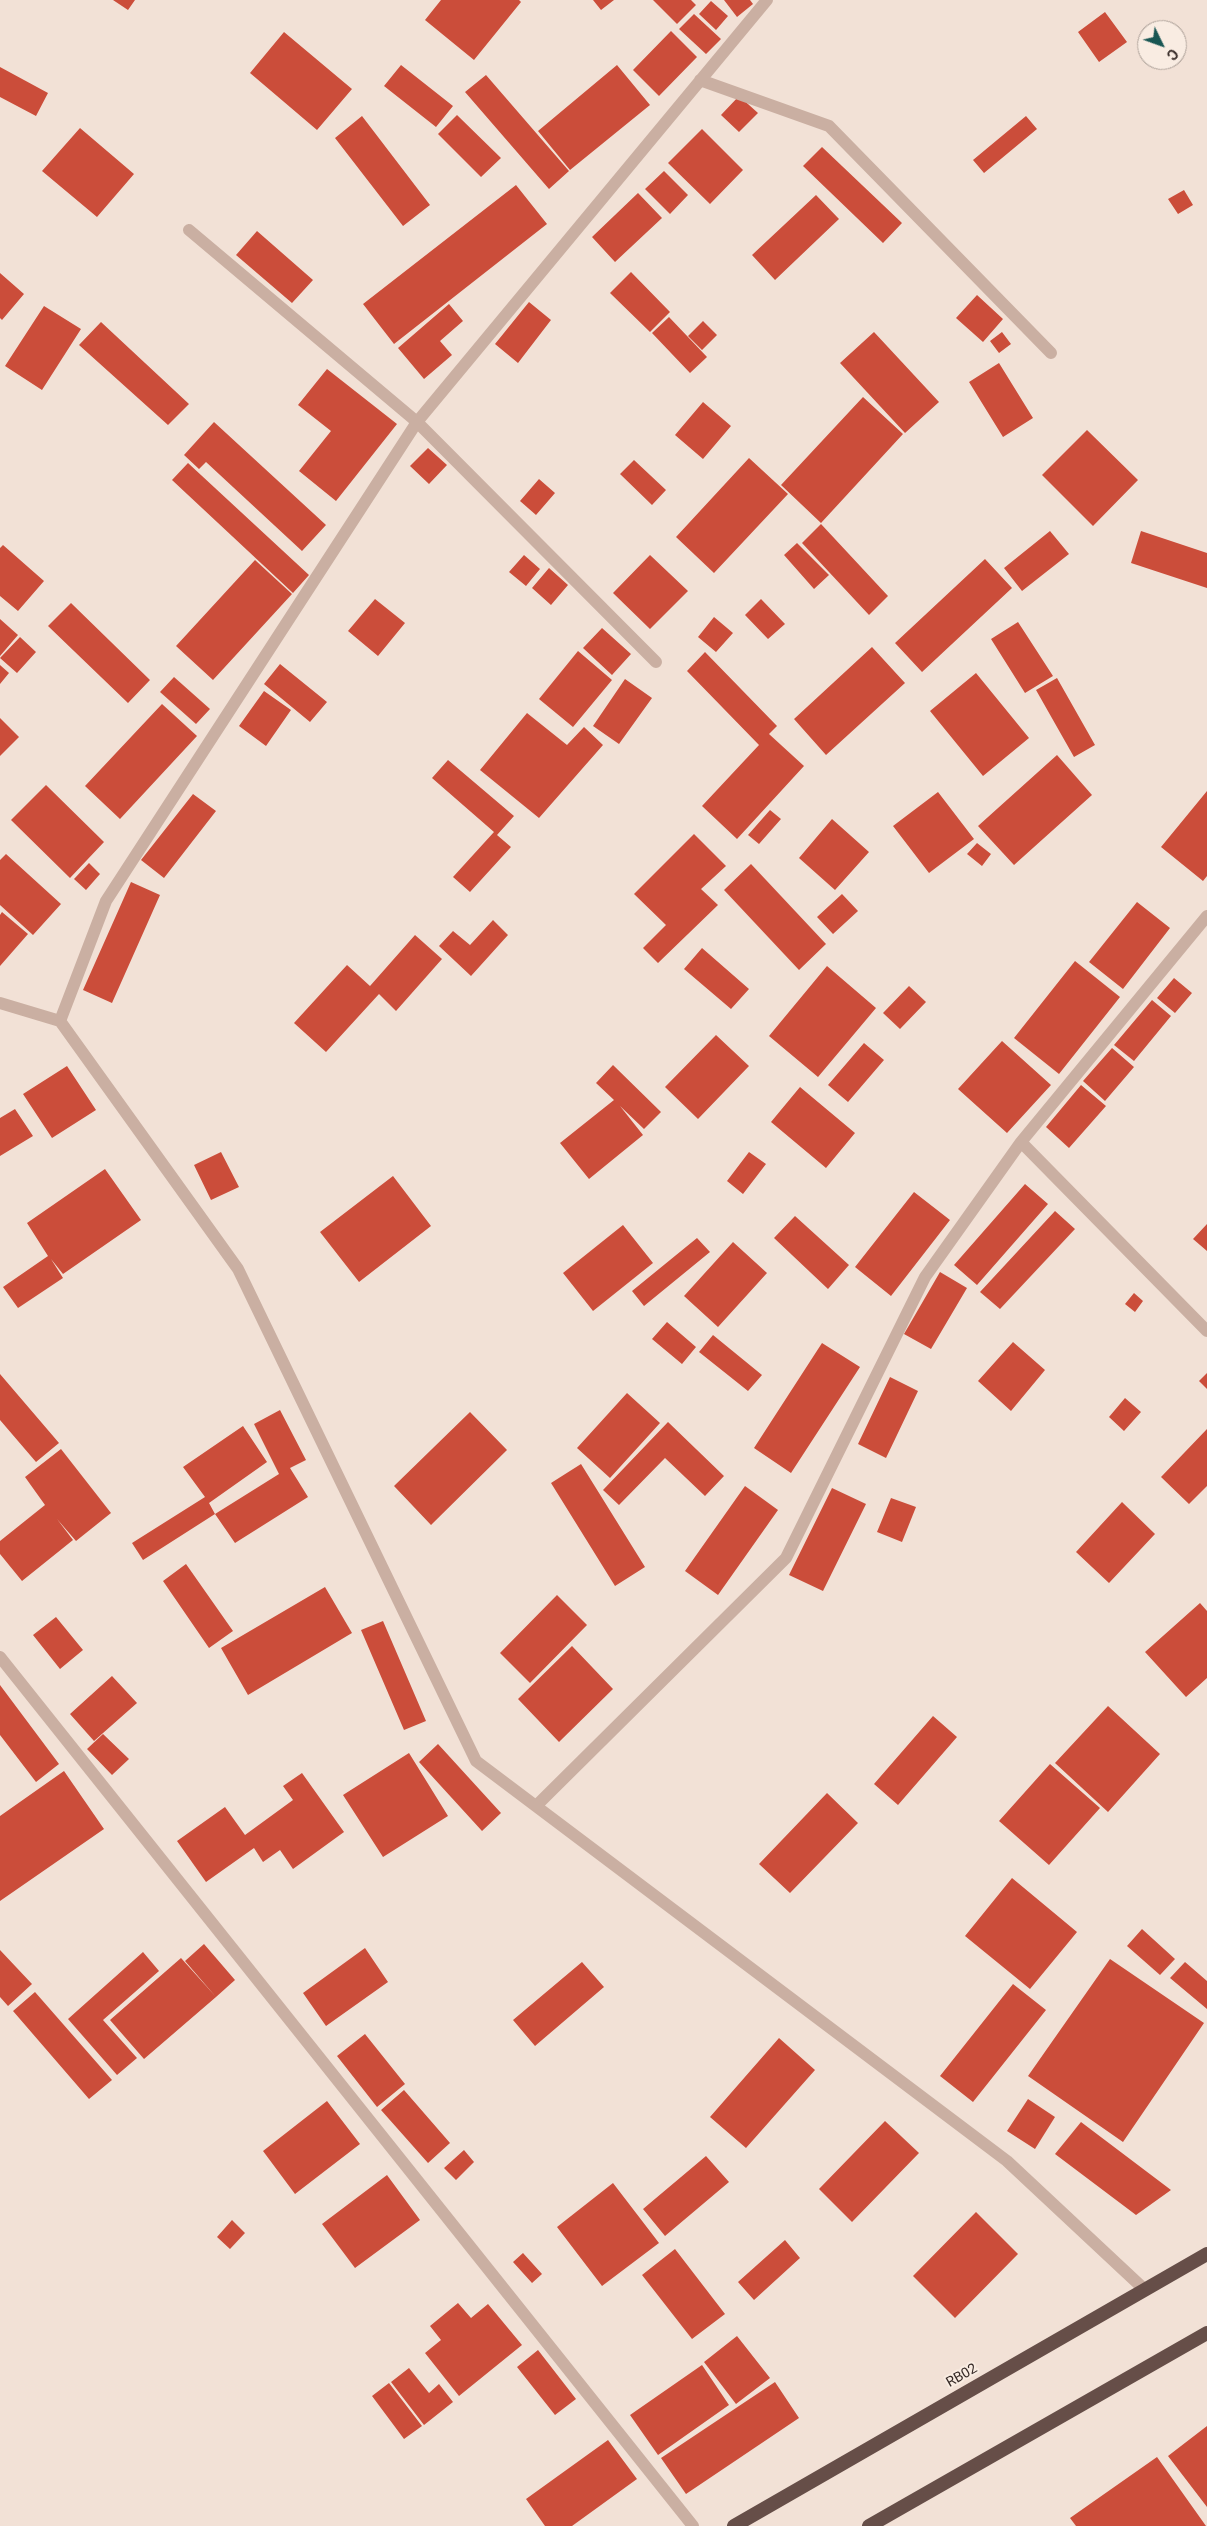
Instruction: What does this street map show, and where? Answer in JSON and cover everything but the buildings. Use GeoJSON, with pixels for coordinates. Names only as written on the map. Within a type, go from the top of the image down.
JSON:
{"type":"FeatureCollection","features":[{"type":"Feature","properties":{"kind":"highway","name":"RB02"},"geometry":{"type":"LineString","coordinates":[[734,2526],[1207,2254]]}},
{"type":"Feature","properties":{"kind":"highway"},"geometry":{"type":"LineString","coordinates":[[870,2526],[1207,2333]]}},
{"type":"Feature","properties":{"kind":"street"},"geometry":{"type":"LineString","coordinates":[[60,1021],[106,901],[417,422],[767,0]]}},
{"type":"Feature","properties":{"kind":"street"},"geometry":{"type":"LineString","coordinates":[[700,80],[829,126],[1051,352]]}},
{"type":"Feature","properties":{"kind":"street"},"geometry":{"type":"LineString","coordinates":[[189,230],[417,422],[656,662]]}},
{"type":"Feature","properties":{"kind":"street"},"geometry":{"type":"LineString","coordinates":[[536,1806],[786,1558],[925,1277],[1021,1142],[1207,916]]}},
{"type":"Feature","properties":{"kind":"street"},"geometry":{"type":"LineString","coordinates":[[0,1003],[60,1021],[238,1269],[476,1761],[1006,2160],[1145,2290]]}},
{"type":"Feature","properties":{"kind":"street"},"geometry":{"type":"LineString","coordinates":[[1021,1142],[1207,1331]]}},
{"type":"Feature","properties":{"kind":"street"},"geometry":{"type":"LineString","coordinates":[[0,1657],[693,2526]]}}]}
